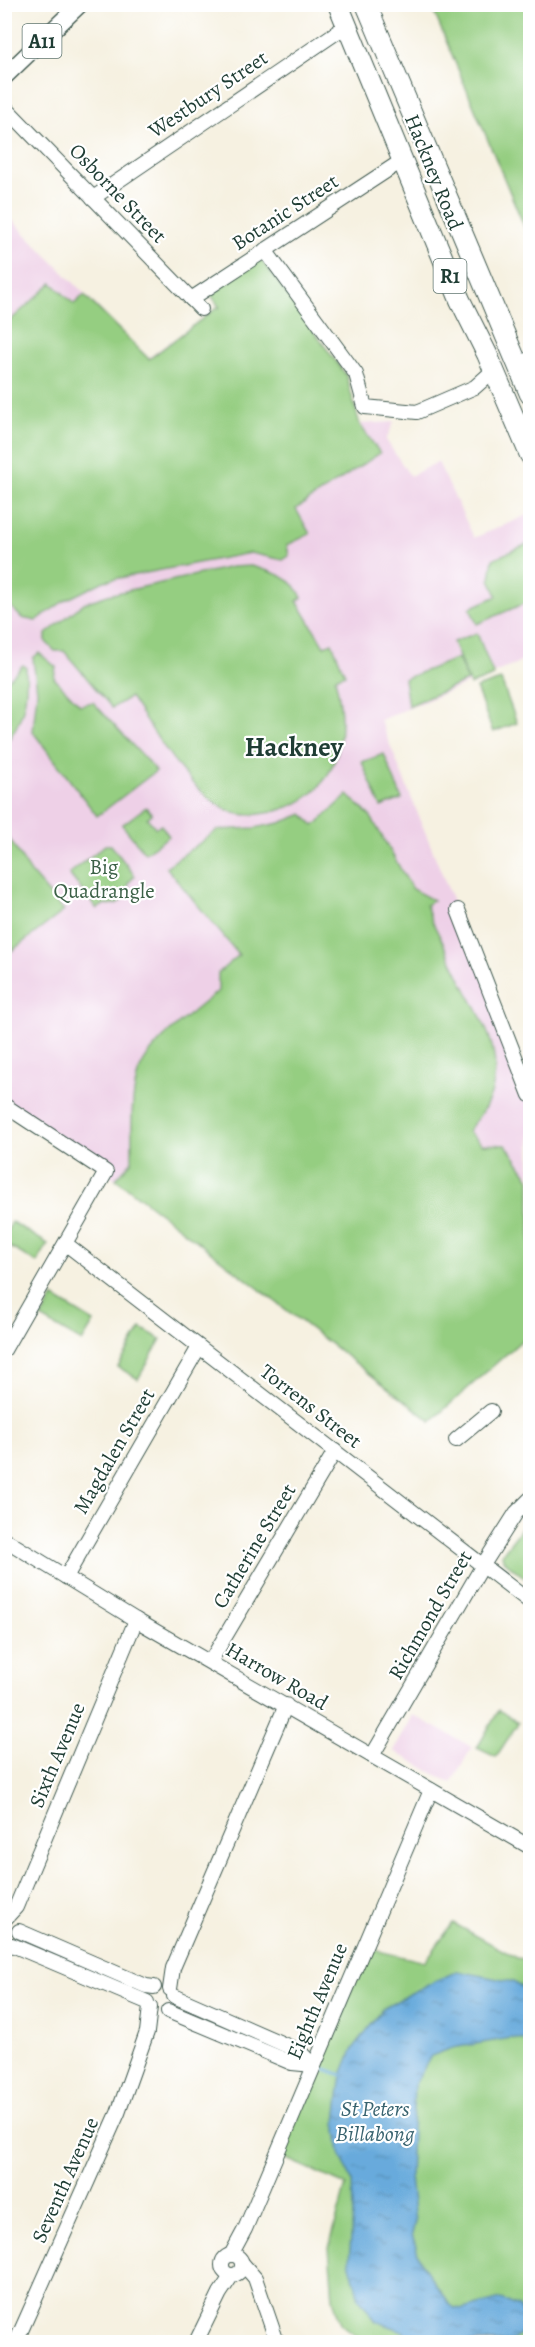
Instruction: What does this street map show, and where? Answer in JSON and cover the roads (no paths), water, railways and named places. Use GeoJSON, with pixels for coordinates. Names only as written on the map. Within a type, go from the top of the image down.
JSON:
{"type":"FeatureCollection","features":[{"type":"Feature","properties":{"kind":"highway","name":"Hackney Road"},"geometry":{"type":"LineString","coordinates":[[338,4],[460,300],[531,455]]}},
{"type":"Feature","properties":{"kind":"highway","name":"Hackney Road"},"geometry":{"type":"LineString","coordinates":[[366,4],[524,361],[531,394]]}},
{"type":"Feature","properties":{"kind":"highway"},"geometry":{"type":"LineString","coordinates":[[524,361],[512,366],[510,373],[531,423]]}},
{"type":"Feature","properties":{"kind":"main road","name":"A11"},"geometry":{"type":"LineString","coordinates":[[4,77],[80,4]]}},
{"type":"Feature","properties":{"kind":"street","name":"Westbury Street"},"geometry":{"type":"LineString","coordinates":[[93,198],[346,26]]}},
{"type":"Feature","properties":{"kind":"street","name":"Osborne Street"},"geometry":{"type":"LineString","coordinates":[[4,106],[196,304]]}},
{"type":"Feature","properties":{"kind":"street","name":"Botanic Street"},"geometry":{"type":"LineString","coordinates":[[196,304],[265,250],[403,160]]}},
{"type":"Feature","properties":{"kind":"street"},"geometry":{"type":"LineString","coordinates":[[265,250],[356,374],[365,406],[417,412],[475,387],[494,370]]}},
{"type":"Feature","properties":{"kind":"street"},"geometry":{"type":"LineString","coordinates":[[475,387],[492,386],[502,389]]}},
{"type":"Feature","properties":{"kind":"street"},"geometry":{"type":"LineString","coordinates":[[458,910],[526,1071],[531,1095]]}},
{"type":"Feature","properties":{"kind":"street"},"geometry":{"type":"LineString","coordinates":[[4,1105],[106,1172],[4,1350]]}},
{"type":"Feature","properties":{"kind":"street","name":"Torrens Street"},"geometry":{"type":"LineString","coordinates":[[66,1244],[531,1602]]}},
{"type":"Feature","properties":{"kind":"street","name":"Magdalen Street"},"geometry":{"type":"LineString","coordinates":[[66,1577],[199,1347]]}},
{"type":"Feature","properties":{"kind":"street"},"geometry":{"type":"LineString","coordinates":[[456,1440],[491,1411]]}},
{"type":"Feature","properties":{"kind":"street","name":"Catherine Street"},"geometry":{"type":"LineString","coordinates":[[210,1662],[335,1451]]}},
{"type":"Feature","properties":{"kind":"street","name":"Richmond Street"},"geometry":{"type":"LineString","coordinates":[[372,1756],[483,1565],[516,1513],[531,1498]]}},
{"type":"Feature","properties":{"kind":"street","name":"Harrow Road"},"geometry":{"type":"LineString","coordinates":[[4,1539],[136,1620],[531,1847]]}},
{"type":"Feature","properties":{"kind":"street","name":"Sixth Avenue"},"geometry":{"type":"LineString","coordinates":[[7,1947],[17,1941],[11,1924],[16,1907],[136,1620]]}},
{"type":"Feature","properties":{"kind":"street"},"geometry":{"type":"LineString","coordinates":[[156,2008],[172,2006],[165,1990],[286,1705]]}},
{"type":"Feature","properties":{"kind":"street","name":"Eighth Avenue"},"geometry":{"type":"LineString","coordinates":[[196,2343],[235,2266],[244,2229],[431,1790]]}},
{"type":"Feature","properties":{"kind":"street"},"geometry":{"type":"LineString","coordinates":[[11,1924],[146,1986],[165,1990],[298,2051],[313,2065]]}},
{"type":"Feature","properties":{"kind":"street"},"geometry":{"type":"LineString","coordinates":[[7,1947],[292,2063],[313,2065]]}},
{"type":"Feature","properties":{"kind":"street"},"geometry":{"type":"LineString","coordinates":[[156,2008],[149,1992],[165,1990]]}},
{"type":"Feature","properties":{"kind":"street","name":"Seventh Avenue"},"geometry":{"type":"LineString","coordinates":[[16,2343],[118,2113],[156,2008]]}},
{"type":"Feature","properties":{"kind":"street"},"geometry":{"type":"LineString","coordinates":[[235,2266],[258,2294],[277,2343]]}},
{"type":"Feature","properties":{"kind":"water","name":"St Peters Billabong"},"geometry":{"type":"Polygon","coordinates":[[[457,1971],[513,1982],[530,1991],[530,2041],[511,2038],[452,2048],[431,2056],[414,2086],[410,2177],[415,2222],[412,2234],[421,2263],[449,2304],[463,2309],[501,2299],[519,2307],[528,2321],[517,2337],[510,2342],[410,2342],[403,2331],[376,2321],[359,2298],[349,2261],[353,2214],[352,2181],[340,2153],[336,2122],[342,2075],[352,2050],[383,2009],[457,1971]]]}},
{"type":"Feature","properties":{"kind":"waterway"},"geometry":{"type":"LineString","coordinates":[[323,2068],[342,2075]]}},
{"type":"Feature","properties":{"kind":"district","name":"Hackney"},"geometry":{"type":"Point","coordinates":[294,747]}},
{"type":"Feature","properties":{"kind":"park label","name":"Big Quadrangle"},"geometry":{"type":"Point","coordinates":[104,879]}}]}
